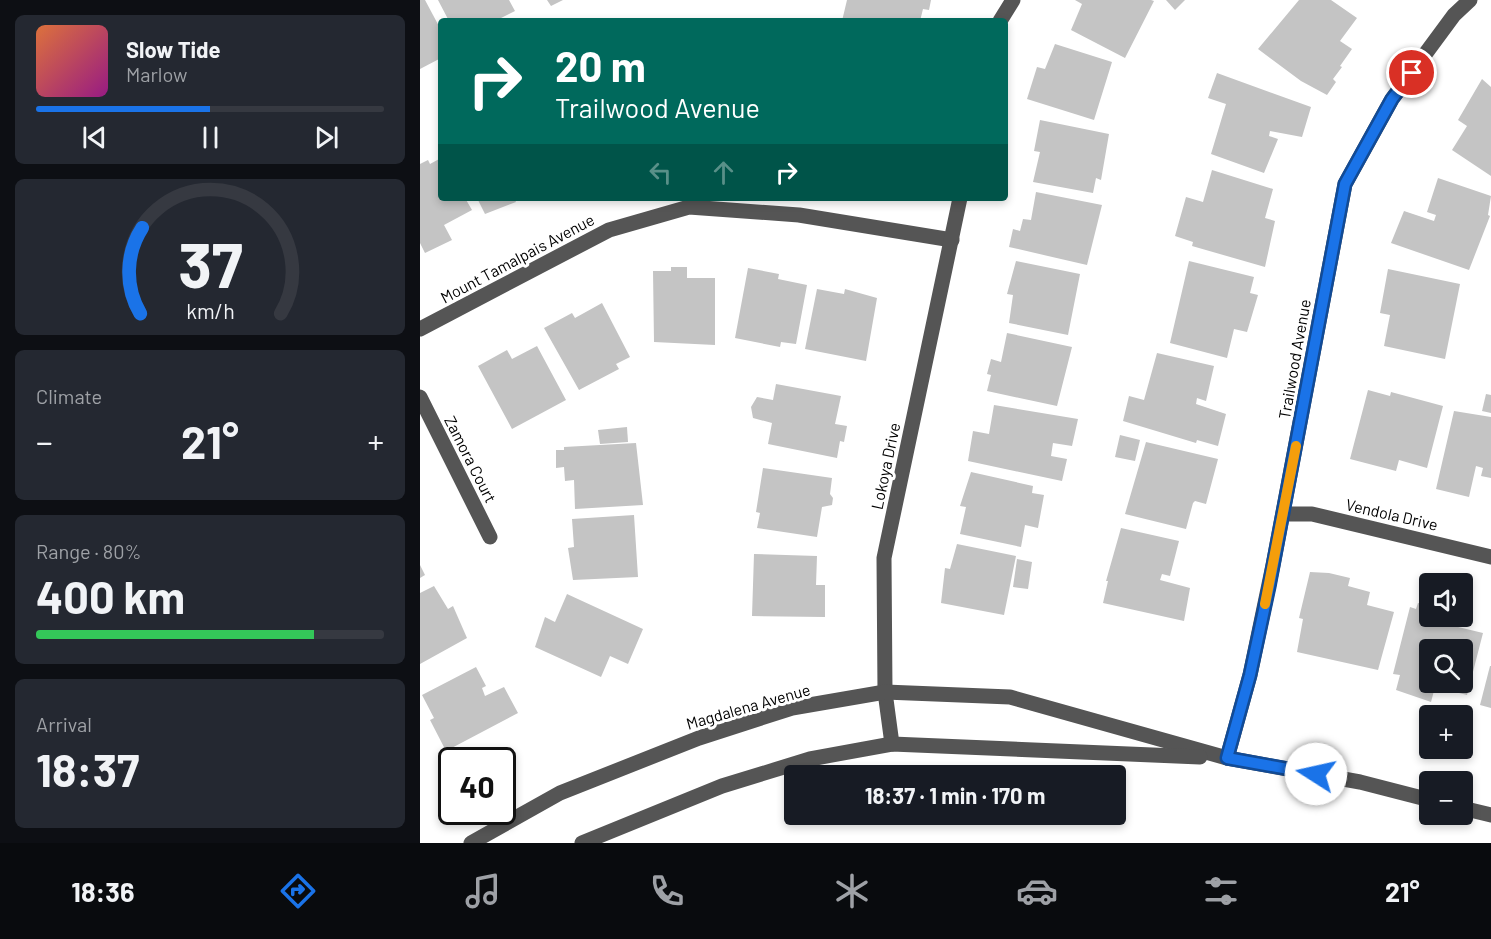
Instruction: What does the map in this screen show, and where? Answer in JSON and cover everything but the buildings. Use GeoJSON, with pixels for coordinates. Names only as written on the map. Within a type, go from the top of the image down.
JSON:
{"type":"FeatureCollection","features":[{"type":"Feature","properties":{"kind":"street"},"geometry":{"type":"LineString","coordinates":[[1002,18],[1013,0]]}},
{"type":"Feature","properties":{"kind":"street","name":"Trailwood Avenue"},"geometry":{"type":"LineString","coordinates":[[1227,758],[1250,675],[1284,514],[1345,184],[1392,99],[1454,15],[1470,0]]}},
{"type":"Feature","properties":{"kind":"street","name":"Lokoya Drive"},"geometry":{"type":"LineString","coordinates":[[892,744],[885,692],[884,558],[959,201]]}},
{"type":"Feature","properties":{"kind":"street","name":"Mount Tamalpais Avenue"},"geometry":{"type":"LineString","coordinates":[[420,329],[609,230],[689,207],[799,214],[952,240]]}},
{"type":"Feature","properties":{"kind":"street","name":"Zamora Court"},"geometry":{"type":"LineString","coordinates":[[420,397],[490,537]]}},
{"type":"Feature","properties":{"kind":"street","name":"Vendola Drive"},"geometry":{"type":"LineString","coordinates":[[1284,514],[1312,514],[1491,557]]}},
{"type":"Feature","properties":{"kind":"street","name":"Magdalena Avenue"},"geometry":{"type":"LineString","coordinates":[[471,843],[560,792],[699,738],[792,708],[885,692],[1010,697],[1227,758],[1360,782],[1419,797]]}},
{"type":"Feature","properties":{"kind":"street","name":"Magdalena Avenue"},"geometry":{"type":"LineString","coordinates":[[582,843],[722,786],[810,759],[892,744],[1227,758]]}},
{"type":"Feature","properties":{"kind":"street"},"geometry":{"type":"LineString","coordinates":[[1473,811],[1491,815]]}},
{"type":"Feature","properties":{"kind":"slow traffic"},"geometry":{"type":"LineString","coordinates":[[1265,604],[1296,446]]}},
{"type":"Feature","properties":{"kind":"route"},"geometry":{"type":"LineString","coordinates":[[1316,774],[1227,758],[1250,675],[1269,587],[1345,184],[1392,99],[1412,73]]}}]}
